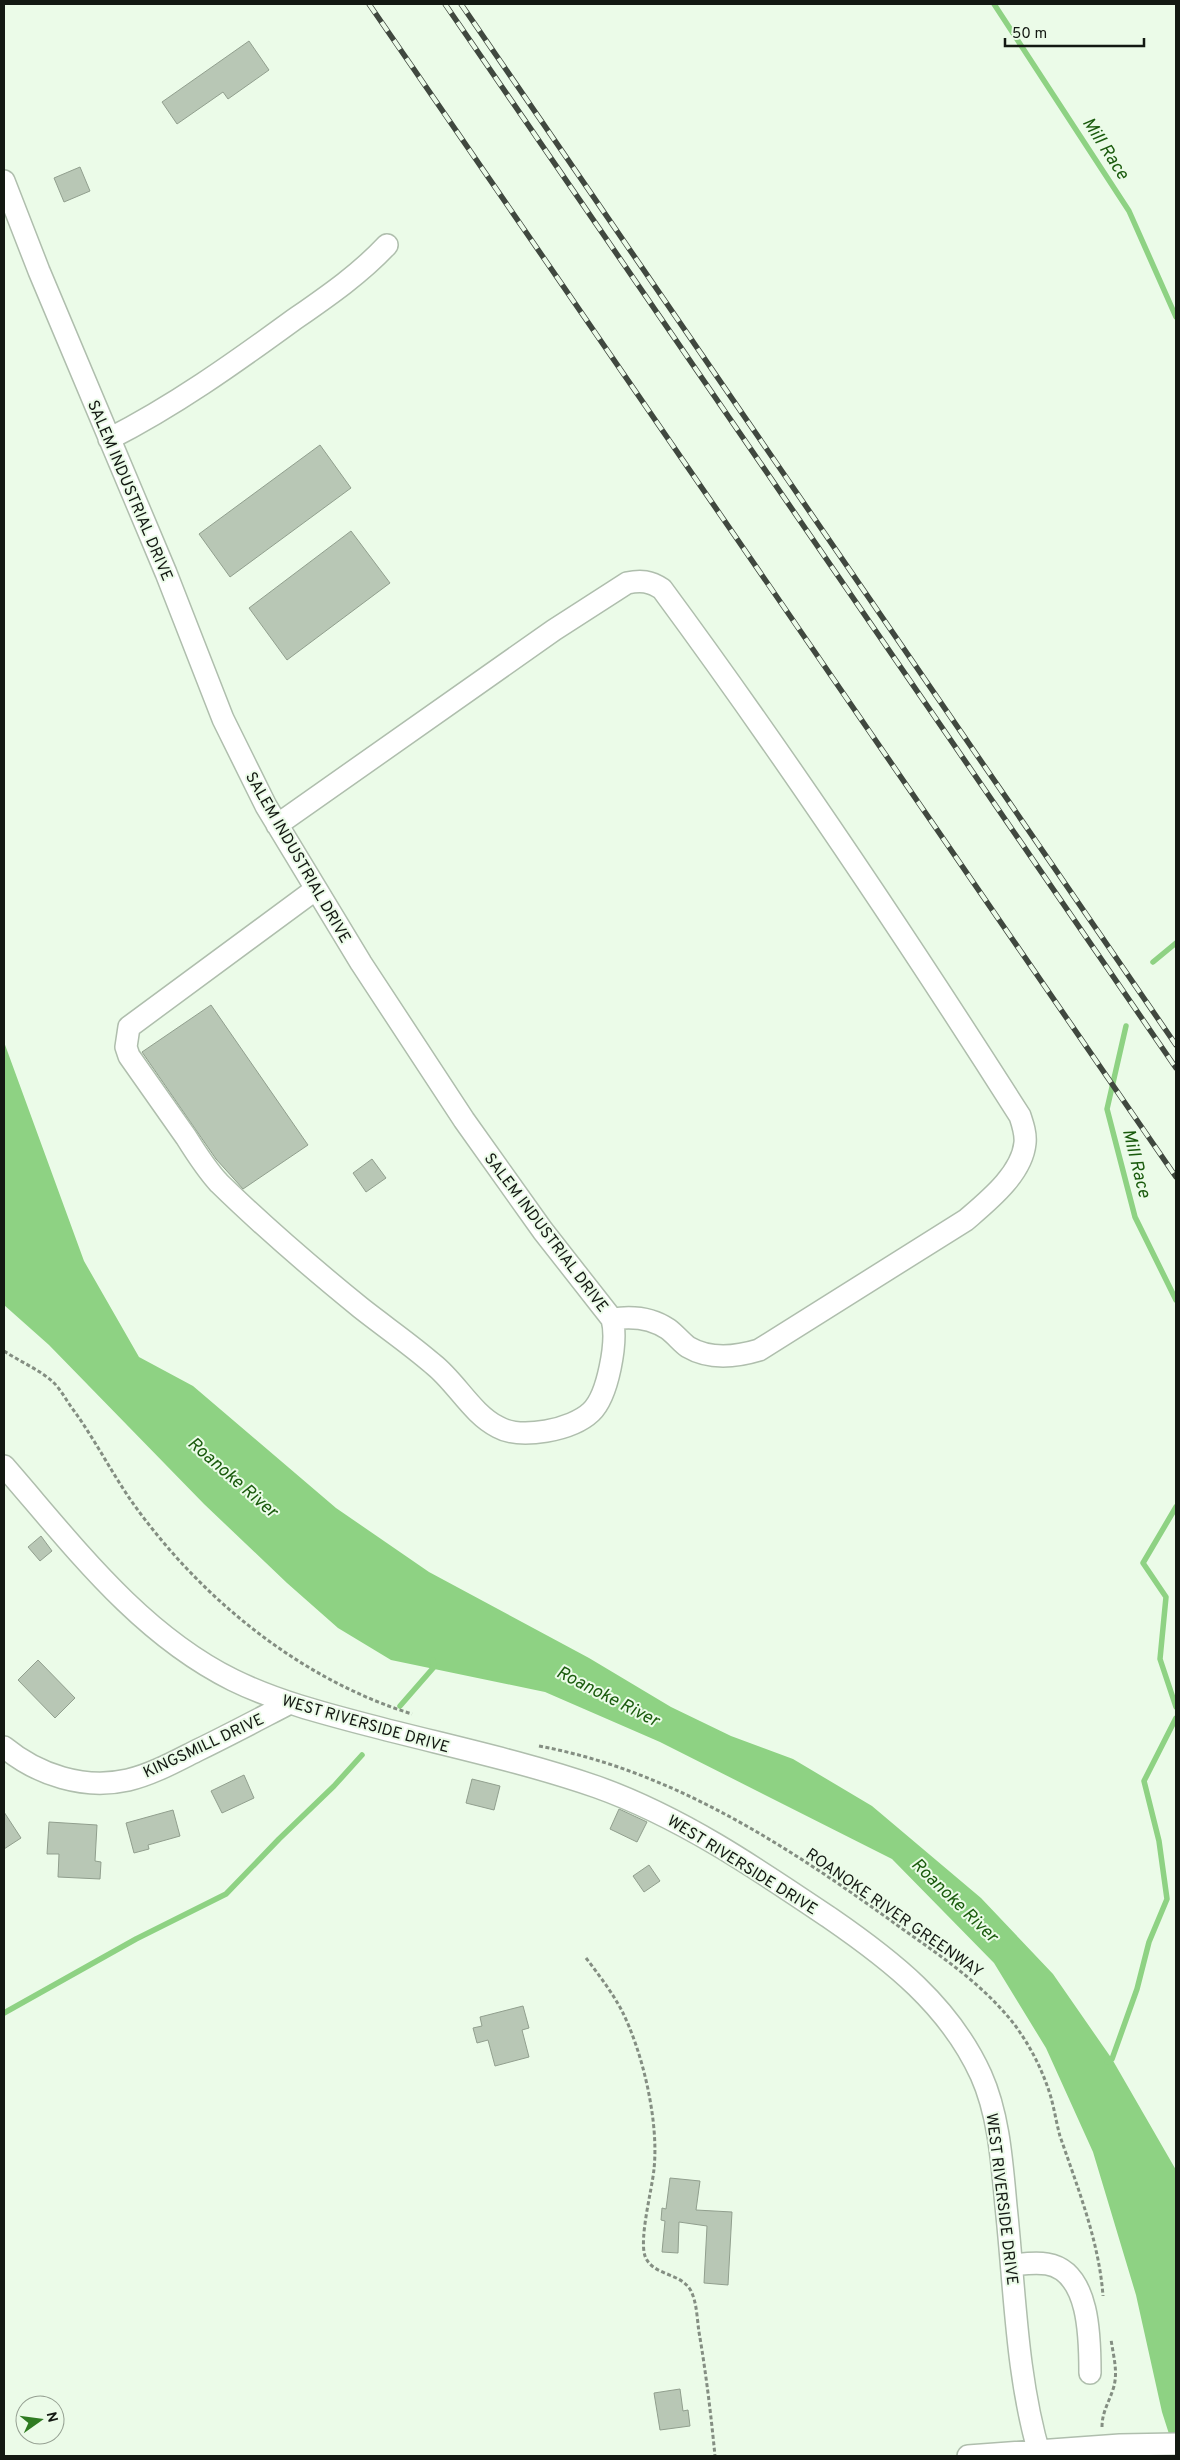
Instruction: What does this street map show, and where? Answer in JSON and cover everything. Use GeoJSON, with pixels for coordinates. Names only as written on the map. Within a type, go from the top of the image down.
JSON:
{"type":"FeatureCollection","features":[{"type":"Feature","properties":{"kind":"street","name":"SALEM INDUSTRIAL DRIVE"},"geometry":{"type":"LineString","coordinates":[[4,182],[166,573],[223,718],[277,825],[361,963],[464,1120],[543,1231],[612,1319]]}},
{"type":"Feature","properties":{"kind":"street"},"geometry":{"type":"LineString","coordinates":[[109,439],[152,418],[254,350],[375,258],[387,245]]}},
{"type":"Feature","properties":{"kind":"street"},"geometry":{"type":"LineString","coordinates":[[277,825],[554,630],[627,583],[639,580],[651,582],[662,589],[732,683],[853,858],[1020,1116],[1025,1143],[1021,1158],[1014,1172],[986,1203],[966,1220],[759,1350],[742,1355],[723,1357],[706,1354],[688,1347],[667,1329],[651,1321],[637,1318],[612,1319],[615,1331],[614,1345],[601,1398],[593,1411],[581,1420],[563,1428],[539,1432],[513,1432],[498,1427],[481,1414],[444,1372],[355,1303],[279,1239],[219,1182],[135,1064],[126,1047],[129,1027],[316,889]]}},
{"type":"Feature","properties":{"kind":"street","name":"WEST RIVERSIDE DRIVE"},"geometry":{"type":"LineString","coordinates":[[4,1466],[109,1585],[150,1625],[182,1649],[221,1674],[290,1703],[545,1771],[597,1787],[648,1807],[699,1833],[772,1879],[850,1932],[894,1966],[930,1998],[952,2024],[983,2079],[997,2129],[1024,2382],[1039,2454]]}},
{"type":"Feature","properties":{"kind":"street","name":"KINGSMILL DRIVE"},"geometry":{"type":"LineString","coordinates":[[4,1748],[30,1766],[52,1776],[76,1781],[102,1783],[128,1780],[152,1772],[290,1703]]}},
{"type":"Feature","properties":{"kind":"street"},"geometry":{"type":"LineString","coordinates":[[1012,2265],[1048,2264],[1060,2269],[1071,2278],[1082,2297],[1085,2310],[1090,2372]]}},
{"type":"Feature","properties":{"kind":"street"},"geometry":{"type":"LineString","coordinates":[[968,2456],[1039,2454],[1120,2445],[1176,2444]]}},
{"type":"Feature","properties":{"kind":"path"},"geometry":{"type":"LineString","coordinates":[[4,1351],[53,1382],[89,1432],[139,1512],[204,1585],[257,1633],[307,1668],[369,1698],[415,1715]]}},
{"type":"Feature","properties":{"kind":"path","name":"ROANOKE RIVER GREENWAY"},"geometry":{"type":"LineString","coordinates":[[533,1745],[603,1761],[690,1796],[812,1866],[971,1978],[1014,2024],[1041,2070],[1096,2248],[1101,2271],[1104,2303]]}},
{"type":"Feature","properties":{"kind":"path"},"geometry":{"type":"LineString","coordinates":[[586,1958],[606,1984],[622,2012],[633,2039],[646,2087],[653,2116],[655,2142],[654,2168],[643,2248],[650,2265],[687,2285],[694,2298],[715,2456]]}},
{"type":"Feature","properties":{"kind":"path"},"geometry":{"type":"LineString","coordinates":[[1102,2421],[1102,2414],[1114,2387],[1116,2364],[1110,2334]]}},
{"type":"Feature","properties":{"kind":"water","name":"Roanoke River"},"geometry":{"type":"Polygon","coordinates":[[[4,1042],[84,1261],[139,1357],[193,1386],[336,1508],[429,1572],[589,1658],[671,1707],[731,1736],[793,1759],[872,1806],[981,1898],[1053,1974],[1112,2059],[1176,2170],[1176,2456],[1162,2412],[1136,2295],[1093,2152],[1046,2048],[994,1963],[892,1859],[660,1742],[545,1692],[391,1660],[338,1628],[287,1583],[204,1504],[49,1345],[4,1305],[4,1042]]]}},
{"type":"Feature","properties":{"kind":"building"},"geometry":{"type":"Polygon","coordinates":[[[249,41],[269,70],[228,99],[223,92],[177,124],[162,102],[249,41]]]}},
{"type":"Feature","properties":{"kind":"building"},"geometry":{"type":"Polygon","coordinates":[[[80,167],[90,191],[64,202],[54,178],[80,167]]]}},
{"type":"Feature","properties":{"kind":"building"},"geometry":{"type":"Polygon","coordinates":[[[320,445],[351,488],[230,577],[199,534],[320,445]]]}},
{"type":"Feature","properties":{"kind":"building"},"geometry":{"type":"Polygon","coordinates":[[[351,531],[390,583],[287,660],[249,608],[351,531]]]}},
{"type":"Feature","properties":{"kind":"building"},"geometry":{"type":"Polygon","coordinates":[[[211,1005],[308,1145],[243,1189],[216,1159],[142,1052],[211,1005]]]}},
{"type":"Feature","properties":{"kind":"building"},"geometry":{"type":"Polygon","coordinates":[[[372,1159],[386,1178],[366,1192],[353,1173],[372,1159]]]}},
{"type":"Feature","properties":{"kind":"building"},"geometry":{"type":"Polygon","coordinates":[[[41,1536],[52,1551],[40,1561],[28,1547],[41,1536]]]}},
{"type":"Feature","properties":{"kind":"building"},"geometry":{"type":"Polygon","coordinates":[[[38,1660],[75,1698],[55,1718],[18,1680],[38,1660]]]}},
{"type":"Feature","properties":{"kind":"building"},"geometry":{"type":"Polygon","coordinates":[[[244,1775],[254,1798],[222,1813],[211,1791],[244,1775]]]}},
{"type":"Feature","properties":{"kind":"building"},"geometry":{"type":"Polygon","coordinates":[[[472,1779],[500,1786],[494,1810],[466,1803],[472,1779]]]}},
{"type":"Feature","properties":{"kind":"building"},"geometry":{"type":"Polygon","coordinates":[[[619,1809],[647,1822],[637,1842],[610,1829],[619,1809]]]}},
{"type":"Feature","properties":{"kind":"building"},"geometry":{"type":"Polygon","coordinates":[[[173,1810],[180,1836],[148,1845],[149,1849],[134,1853],[126,1823],[173,1810]]]}},
{"type":"Feature","properties":{"kind":"building"},"geometry":{"type":"Polygon","coordinates":[[[4,1812],[21,1838],[4,1849],[4,1812]]]}},
{"type":"Feature","properties":{"kind":"building"},"geometry":{"type":"Polygon","coordinates":[[[49,1822],[97,1825],[95,1861],[101,1862],[100,1879],[58,1877],[59,1854],[47,1854],[49,1822]]]}},
{"type":"Feature","properties":{"kind":"building"},"geometry":{"type":"Polygon","coordinates":[[[649,1865],[660,1881],[644,1892],[633,1876],[649,1865]]]}},
{"type":"Feature","properties":{"kind":"building"},"geometry":{"type":"Polygon","coordinates":[[[523,2006],[529,2028],[522,2030],[529,2057],[495,2066],[488,2040],[477,2043],[473,2028],[482,2026],[480,2017],[523,2006]]]}},
{"type":"Feature","properties":{"kind":"building"},"geometry":{"type":"Polygon","coordinates":[[[670,2178],[700,2181],[696,2210],[732,2212],[728,2285],[704,2283],[707,2226],[679,2222],[678,2253],[662,2252],[665,2221],[661,2220],[662,2208],[666,2209],[670,2178]]]}},
{"type":"Feature","properties":{"kind":"building"},"geometry":{"type":"Polygon","coordinates":[[[680,2389],[683,2411],[688,2410],[690,2426],[660,2430],[654,2393],[680,2389]]]}},
{"type":"Feature","properties":{"kind":"waterway","name":"Mill Race"},"geometry":{"type":"LineString","coordinates":[[994,4],[1129,211],[1176,317]]}},
{"type":"Feature","properties":{"kind":"waterway","name":"Mill Race"},"geometry":{"type":"LineString","coordinates":[[1153,962],[1176,943]]}},
{"type":"Feature","properties":{"kind":"waterway","name":"Mill Race"},"geometry":{"type":"LineString","coordinates":[[1126,1026],[1107,1109],[1135,1217],[1176,1300]]}},
{"type":"Feature","properties":{"kind":"waterway","name":"Mill Race"},"geometry":{"type":"LineString","coordinates":[[1176,1507],[1143,1563],[1166,1597],[1160,1659],[1176,1707]]}},
{"type":"Feature","properties":{"kind":"waterway"},"geometry":{"type":"LineString","coordinates":[[400,1706],[434,1667],[433,1660]]}},
{"type":"Feature","properties":{"kind":"waterway"},"geometry":{"type":"LineString","coordinates":[[1107,2062],[1112,2059],[1137,1989],[1149,1942],[1167,1899],[1159,1841],[1144,1781],[1176,1718]]}},
{"type":"Feature","properties":{"kind":"waterway"},"geometry":{"type":"LineString","coordinates":[[4,2013],[136,1939],[226,1894],[334,1786],[362,1755]]}},
{"type":"Feature","properties":{"kind":"railway"},"geometry":{"type":"LineString","coordinates":[[369,4],[1176,1177]]}},
{"type":"Feature","properties":{"kind":"railway"},"geometry":{"type":"LineString","coordinates":[[445,4],[1176,1068]]}},
{"type":"Feature","properties":{"kind":"railway"},"geometry":{"type":"LineString","coordinates":[[461,4],[1176,1045]]}}]}
